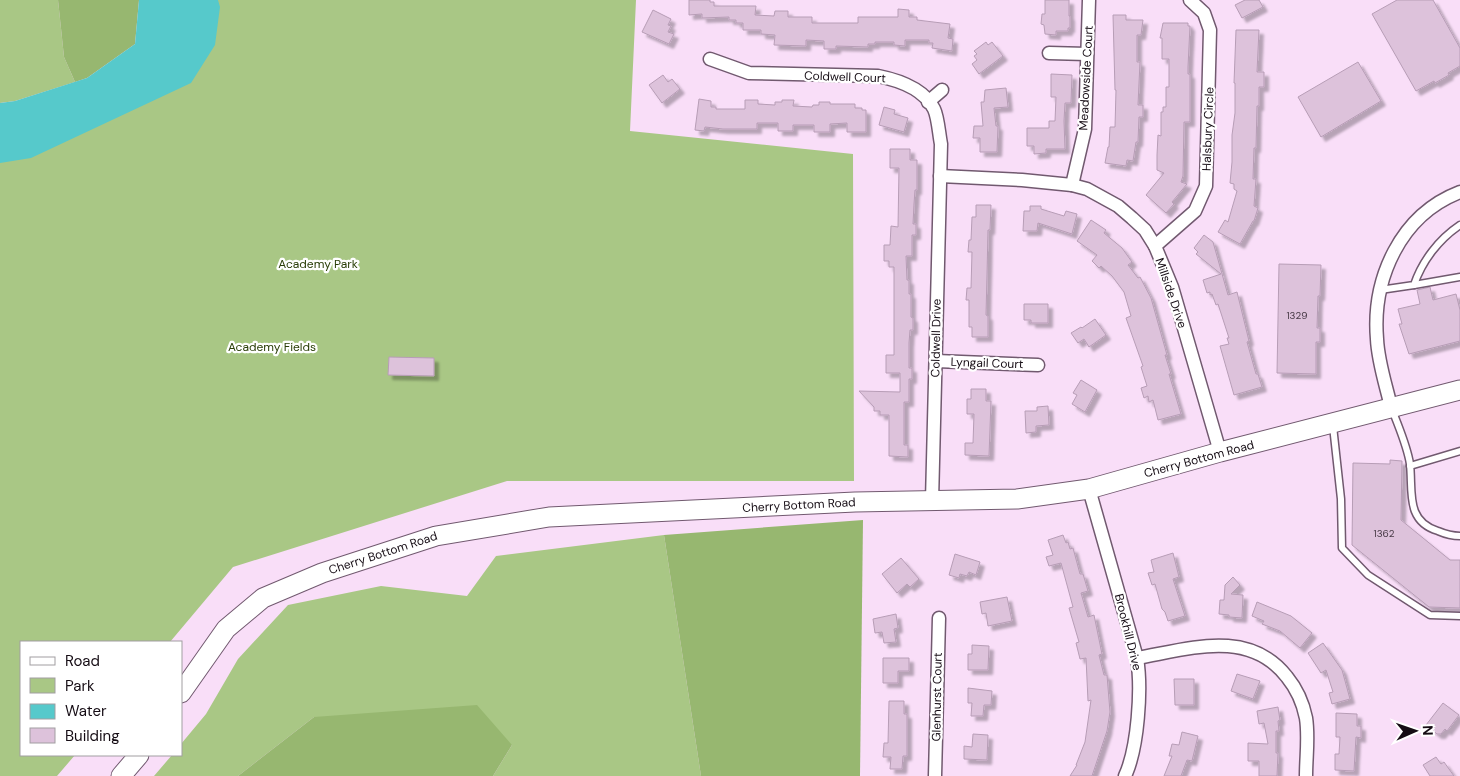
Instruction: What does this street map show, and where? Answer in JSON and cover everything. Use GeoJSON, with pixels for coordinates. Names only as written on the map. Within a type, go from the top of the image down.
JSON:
{"type":"FeatureCollection","features":[{"type":"Feature","properties":{"kind":"main road","name":"Cherry Bottom Road"},"geometry":{"type":"LineString","coordinates":[[182,693],[226,629],[264,598],[322,573],[436,536],[549,518],[834,503],[1017,500],[1089,489],[1220,452],[1460,390]]}},
{"type":"Feature","properties":{"kind":"main road"},"geometry":{"type":"LineString","coordinates":[[121,776],[138,756]]}},
{"type":"Feature","properties":{"kind":"street","name":"Meadowside Court"},"geometry":{"type":"LineString","coordinates":[[1072,185],[1085,129],[1089,0]]}},
{"type":"Feature","properties":{"kind":"street","name":"Halsbury Circle"},"geometry":{"type":"LineString","coordinates":[[1154,246],[1195,211],[1206,186],[1210,30],[1204,13],[1190,0]]}},
{"type":"Feature","properties":{"kind":"street"},"geometry":{"type":"LineString","coordinates":[[1048,53],[1087,54]]}},
{"type":"Feature","properties":{"kind":"street","name":"Coldwell Court"},"geometry":{"type":"LineString","coordinates":[[710,59],[749,73],[878,76],[894,79],[918,91],[934,109],[941,144],[940,176]]}},
{"type":"Feature","properties":{"kind":"street"},"geometry":{"type":"LineString","coordinates":[[928,102],[942,90]]}},
{"type":"Feature","properties":{"kind":"street","name":"Millside Drive"},"geometry":{"type":"LineString","coordinates":[[940,176],[1022,180],[1072,185],[1088,189],[1118,206],[1145,230],[1172,287],[1220,452]]}},
{"type":"Feature","properties":{"kind":"street","name":"Coldwell Drive"},"geometry":{"type":"LineString","coordinates":[[932,500],[940,176]]}},
{"type":"Feature","properties":{"kind":"street"},"geometry":{"type":"LineString","coordinates":[[1391,408],[1377,340],[1382,277],[1395,250],[1414,223],[1433,206],[1447,197],[1460,192]]}},
{"type":"Feature","properties":{"kind":"street","name":"Lyngail Court"},"geometry":{"type":"LineString","coordinates":[[936,361],[1038,365]]}},
{"type":"Feature","properties":{"kind":"street","name":"Brookhill Drive"},"geometry":{"type":"LineString","coordinates":[[1089,489],[1137,658],[1139,676],[1138,721],[1129,768],[1125,776]]}},
{"type":"Feature","properties":{"kind":"street","name":"Glenhurst Court"},"geometry":{"type":"LineString","coordinates":[[936,776],[939,618]]}},
{"type":"Feature","properties":{"kind":"street"},"geometry":{"type":"LineString","coordinates":[[1137,658],[1211,645],[1240,646],[1264,655],[1282,670],[1301,700],[1307,730],[1306,776]]}},
{"type":"Feature","properties":{"kind":"lane"},"geometry":{"type":"LineString","coordinates":[[1414,285],[1418,272],[1442,239],[1460,225]]}},
{"type":"Feature","properties":{"kind":"lane"},"geometry":{"type":"LineString","coordinates":[[1380,290],[1460,277]]}},
{"type":"Feature","properties":{"kind":"lane"},"geometry":{"type":"LineString","coordinates":[[1391,408],[1410,466],[1412,498],[1416,518],[1427,528],[1451,536],[1460,536]]}},
{"type":"Feature","properties":{"kind":"lane"},"geometry":{"type":"LineString","coordinates":[[1332,423],[1341,499],[1342,548],[1368,575],[1430,615],[1460,616]]}},
{"type":"Feature","properties":{"kind":"lane"},"geometry":{"type":"LineString","coordinates":[[1410,466],[1460,451]]}},
{"type":"Feature","properties":{"kind":"green space"},"geometry":{"type":"Polygon","coordinates":[[[0,0],[58,0],[64,57],[75,82],[15,101],[0,103],[0,0]]]}},
{"type":"Feature","properties":{"kind":"green space","name":"Academy Park"},"geometry":{"type":"Polygon","coordinates":[[[170,0],[636,0],[630,131],[853,154],[854,481],[507,481],[233,567],[171,641],[20,641],[20,756],[74,756],[57,776],[0,776],[0,123],[136,72],[170,0]]]}},
{"type":"Feature","properties":{"kind":"green space"},"geometry":{"type":"Polygon","coordinates":[[[664,535],[701,776],[493,776],[512,745],[314,717],[238,776],[154,776],[171,756],[182,756],[182,743],[206,714],[238,659],[288,605],[381,586],[467,596],[496,556],[664,535]]]}},
{"type":"Feature","properties":{"kind":"shaded area"},"geometry":{"type":"Polygon","coordinates":[[[58,0],[139,0],[135,44],[87,78],[75,82],[64,57],[58,0]]]}},
{"type":"Feature","properties":{"kind":"shaded area"},"geometry":{"type":"Polygon","coordinates":[[[863,520],[860,776],[701,776],[664,535],[863,520]]]}},
{"type":"Feature","properties":{"kind":"shaded area"},"geometry":{"type":"Polygon","coordinates":[[[477,705],[512,745],[493,776],[238,776],[314,717],[477,705]]]}},
{"type":"Feature","properties":{"kind":"water"},"geometry":{"type":"Polygon","coordinates":[[[139,0],[218,0],[220,7],[215,45],[191,83],[31,158],[0,163],[0,103],[15,101],[87,78],[135,44],[139,0]]]}},
{"type":"Feature","properties":{"kind":"building"},"geometry":{"type":"Polygon","coordinates":[[[689,0],[710,0],[710,2],[714,2],[714,6],[756,6],[755,15],[774,16],[775,11],[788,11],[788,17],[812,17],[812,23],[858,23],[858,17],[898,17],[898,9],[909,10],[909,17],[917,17],[917,20],[950,24],[948,38],[953,39],[952,51],[932,48],[933,43],[929,43],[929,40],[905,40],[905,46],[894,45],[894,42],[875,42],[875,44],[868,44],[868,47],[836,46],[836,49],[824,49],[824,41],[806,40],[806,46],[774,45],[775,35],[761,34],[761,30],[743,30],[743,23],[729,20],[729,17],[702,18],[702,14],[689,15],[689,0]]]}},
{"type":"Feature","properties":{"kind":"building"},"geometry":{"type":"Polygon","coordinates":[[[1045,0],[1069,0],[1070,28],[1068,28],[1068,31],[1056,31],[1056,35],[1045,34],[1044,25],[1041,24],[1042,14],[1045,14],[1045,0]]]}},
{"type":"Feature","properties":{"kind":"building"},"geometry":{"type":"Polygon","coordinates":[[[1245,0],[1259,0],[1263,7],[1242,18],[1235,5],[1245,0]]]}},
{"type":"Feature","properties":{"kind":"building"},"geometry":{"type":"Polygon","coordinates":[[[1397,0],[1433,0],[1460,48],[1460,66],[1435,83],[1434,81],[1416,91],[1372,14],[1397,0]]]}},
{"type":"Feature","properties":{"kind":"building"},"geometry":{"type":"Polygon","coordinates":[[[653,10],[671,19],[668,25],[671,26],[668,32],[674,34],[669,44],[642,32],[653,10]]]}},
{"type":"Feature","properties":{"kind":"building"},"geometry":{"type":"Polygon","coordinates":[[[1113,15],[1126,15],[1126,20],[1143,20],[1141,35],[1137,35],[1137,62],[1140,62],[1138,105],[1143,105],[1143,117],[1139,117],[1138,142],[1136,142],[1133,161],[1127,160],[1126,166],[1105,163],[1109,147],[1110,127],[1115,127],[1116,90],[1113,15]]]}},
{"type":"Feature","properties":{"kind":"building"},"geometry":{"type":"Polygon","coordinates":[[[1163,23],[1188,23],[1188,26],[1190,26],[1188,74],[1190,74],[1190,122],[1184,122],[1183,176],[1181,182],[1187,184],[1172,202],[1174,204],[1166,213],[1146,195],[1164,173],[1157,170],[1158,135],[1161,136],[1161,112],[1163,112],[1163,107],[1166,107],[1166,87],[1169,87],[1169,59],[1162,59],[1162,38],[1160,38],[1163,23]]]}},
{"type":"Feature","properties":{"kind":"building"},"geometry":{"type":"Polygon","coordinates":[[[1236,30],[1259,30],[1257,72],[1264,72],[1264,87],[1259,87],[1256,148],[1254,148],[1253,179],[1256,179],[1254,206],[1258,208],[1254,221],[1240,244],[1218,232],[1225,220],[1228,222],[1237,191],[1234,189],[1234,184],[1230,183],[1235,113],[1236,30]]]}},
{"type":"Feature","properties":{"kind":"building"},"geometry":{"type":"Polygon","coordinates":[[[986,42],[988,45],[992,42],[1003,56],[979,74],[972,64],[977,60],[974,56],[977,54],[974,51],[986,42]]]}},
{"type":"Feature","properties":{"kind":"building"},"geometry":{"type":"Polygon","coordinates":[[[1358,62],[1381,101],[1321,137],[1298,97],[1358,62]]]}},
{"type":"Feature","properties":{"kind":"building"},"geometry":{"type":"Polygon","coordinates":[[[1051,74],[1072,75],[1071,103],[1065,103],[1065,149],[1046,149],[1046,153],[1034,154],[1034,146],[1027,146],[1027,128],[1049,128],[1049,121],[1055,121],[1056,97],[1051,97],[1051,74]]]}},
{"type":"Feature","properties":{"kind":"building"},"geometry":{"type":"Polygon","coordinates":[[[663,75],[668,82],[672,79],[680,89],[662,103],[649,85],[663,75]]]}},
{"type":"Feature","properties":{"kind":"building"},"geometry":{"type":"Polygon","coordinates":[[[1006,88],[1008,107],[994,108],[996,126],[998,126],[997,152],[980,152],[980,138],[973,138],[974,126],[983,126],[981,102],[984,102],[985,90],[1006,88]]]}},
{"type":"Feature","properties":{"kind":"building"},"geometry":{"type":"Polygon","coordinates":[[[699,99],[711,101],[711,107],[716,107],[716,109],[745,109],[745,100],[758,100],[758,104],[775,105],[775,102],[782,102],[782,100],[794,100],[793,106],[812,107],[813,105],[819,105],[819,102],[855,104],[855,108],[866,110],[866,132],[847,132],[847,123],[830,124],[830,132],[814,132],[814,125],[793,125],[793,131],[778,131],[778,123],[757,123],[757,129],[705,127],[704,131],[695,130],[699,99]]]}},
{"type":"Feature","properties":{"kind":"building"},"geometry":{"type":"Polygon","coordinates":[[[884,107],[895,110],[894,114],[908,118],[904,132],[879,125],[884,107]]]}},
{"type":"Feature","properties":{"kind":"building"},"geometry":{"type":"Polygon","coordinates":[[[890,149],[910,149],[910,160],[917,160],[917,190],[915,190],[913,224],[916,224],[916,235],[912,235],[912,256],[906,256],[907,280],[909,280],[909,294],[911,294],[911,317],[913,318],[913,330],[910,330],[909,343],[909,368],[912,368],[912,379],[909,379],[909,402],[904,402],[904,445],[908,445],[908,457],[889,456],[889,415],[880,415],[880,411],[874,411],[874,407],[859,391],[900,392],[900,373],[886,373],[886,355],[894,355],[894,267],[889,267],[889,261],[884,261],[884,245],[890,245],[891,226],[898,227],[899,168],[890,168],[890,149]]]}},
{"type":"Feature","properties":{"kind":"building"},"geometry":{"type":"Polygon","coordinates":[[[976,205],[991,205],[990,230],[988,230],[986,315],[988,316],[988,337],[972,337],[972,327],[969,327],[969,300],[966,300],[967,288],[971,288],[972,252],[968,252],[969,240],[971,240],[972,217],[976,217],[976,205]]]}},
{"type":"Feature","properties":{"kind":"building"},"geometry":{"type":"Polygon","coordinates":[[[1030,206],[1041,206],[1041,209],[1064,216],[1066,211],[1077,214],[1072,234],[1038,223],[1037,231],[1023,231],[1024,211],[1030,211],[1030,206]]]}},
{"type":"Feature","properties":{"kind":"building"},"geometry":{"type":"Polygon","coordinates":[[[1091,220],[1106,230],[1104,233],[1122,248],[1132,262],[1128,265],[1138,278],[1140,277],[1151,298],[1167,355],[1165,355],[1171,374],[1169,374],[1181,414],[1158,420],[1153,400],[1149,402],[1148,396],[1144,398],[1141,388],[1147,386],[1141,367],[1143,366],[1126,318],[1131,316],[1124,292],[1112,276],[1092,261],[1097,255],[1077,241],[1091,220]]]}},
{"type":"Feature","properties":{"kind":"building"},"geometry":{"type":"Polygon","coordinates":[[[1204,235],[1213,242],[1228,295],[1237,292],[1249,341],[1247,342],[1256,374],[1258,374],[1262,387],[1234,395],[1220,346],[1229,344],[1227,338],[1229,338],[1218,304],[1216,305],[1210,292],[1207,293],[1203,280],[1221,274],[1196,254],[1198,252],[1194,248],[1204,235]]]}},
{"type":"Feature","properties":{"kind":"building"},"geometry":{"type":"Polygon","coordinates":[[[1279,264],[1321,265],[1317,328],[1320,328],[1320,342],[1316,342],[1316,374],[1277,373],[1279,264]]]}},
{"type":"Feature","properties":{"kind":"building"},"geometry":{"type":"Polygon","coordinates":[[[1430,287],[1433,300],[1456,294],[1460,310],[1460,341],[1409,354],[1399,324],[1402,324],[1398,309],[1420,304],[1417,290],[1430,287]]]}},
{"type":"Feature","properties":{"kind":"building"},"geometry":{"type":"Polygon","coordinates":[[[1024,304],[1048,304],[1048,323],[1031,323],[1031,320],[1024,320],[1024,304]]]}},
{"type":"Feature","properties":{"kind":"building"},"geometry":{"type":"Polygon","coordinates":[[[1095,319],[1106,335],[1089,347],[1084,339],[1078,343],[1071,333],[1095,319]]]}},
{"type":"Feature","properties":{"kind":"building"},"geometry":{"type":"Polygon","coordinates":[[[389,357],[434,358],[434,376],[388,375],[389,357]]]}},
{"type":"Feature","properties":{"kind":"building"},"geometry":{"type":"Polygon","coordinates":[[[1081,380],[1097,390],[1085,412],[1072,404],[1077,395],[1073,393],[1081,380]]]}},
{"type":"Feature","properties":{"kind":"building"},"geometry":{"type":"Polygon","coordinates":[[[971,389],[986,389],[986,401],[991,401],[989,456],[965,455],[965,443],[973,443],[974,414],[967,414],[967,399],[971,399],[971,389]]]}},
{"type":"Feature","properties":{"kind":"building"},"geometry":{"type":"Polygon","coordinates":[[[1048,406],[1049,425],[1036,426],[1036,432],[1026,433],[1025,411],[1037,411],[1037,407],[1048,406]]]}},
{"type":"Feature","properties":{"kind":"building"},"geometry":{"type":"Polygon","coordinates":[[[1390,460],[1402,461],[1401,520],[1450,560],[1460,560],[1460,608],[1429,607],[1352,545],[1353,463],[1390,464],[1390,460]]]}},
{"type":"Feature","properties":{"kind":"building"},"geometry":{"type":"Polygon","coordinates":[[[1063,535],[1070,549],[1073,548],[1080,574],[1083,574],[1088,591],[1081,593],[1088,617],[1094,615],[1102,654],[1099,655],[1104,675],[1107,675],[1110,712],[1107,731],[1092,776],[1070,776],[1077,765],[1085,742],[1091,700],[1088,701],[1086,658],[1080,659],[1076,643],[1079,642],[1069,608],[1073,607],[1061,563],[1049,566],[1046,557],[1053,555],[1048,540],[1063,535]]]}},
{"type":"Feature","properties":{"kind":"building"},"geometry":{"type":"Polygon","coordinates":[[[1173,553],[1179,577],[1173,579],[1185,616],[1168,621],[1162,609],[1155,584],[1152,585],[1148,573],[1154,572],[1151,560],[1173,553]]]}},
{"type":"Feature","properties":{"kind":"building"},"geometry":{"type":"Polygon","coordinates":[[[955,554],[980,562],[976,575],[969,572],[967,576],[960,574],[959,578],[949,575],[955,554]]]}},
{"type":"Feature","properties":{"kind":"building"},"geometry":{"type":"Polygon","coordinates":[[[901,558],[919,579],[910,587],[907,584],[897,593],[882,574],[901,558]]]}},
{"type":"Feature","properties":{"kind":"building"},"geometry":{"type":"Polygon","coordinates":[[[1233,577],[1240,585],[1231,594],[1243,595],[1242,618],[1219,614],[1220,600],[1224,600],[1225,585],[1233,577]]]}},
{"type":"Feature","properties":{"kind":"building"},"geometry":{"type":"Polygon","coordinates":[[[1007,597],[1012,621],[988,626],[986,613],[982,614],[980,602],[1007,597]]]}},
{"type":"Feature","properties":{"kind":"building"},"geometry":{"type":"Polygon","coordinates":[[[1257,602],[1291,616],[1312,633],[1300,648],[1280,631],[1262,624],[1264,621],[1252,616],[1257,602]]]}},
{"type":"Feature","properties":{"kind":"building"},"geometry":{"type":"Polygon","coordinates":[[[896,614],[898,628],[894,629],[896,642],[884,643],[882,632],[875,633],[873,619],[896,614]]]}},
{"type":"Feature","properties":{"kind":"building"},"geometry":{"type":"Polygon","coordinates":[[[1323,643],[1342,670],[1350,699],[1332,704],[1329,693],[1333,692],[1326,670],[1321,673],[1308,653],[1323,643]]]}},
{"type":"Feature","properties":{"kind":"building"},"geometry":{"type":"Polygon","coordinates":[[[972,645],[989,646],[988,670],[968,670],[968,654],[972,654],[972,645]]]}},
{"type":"Feature","properties":{"kind":"building"},"geometry":{"type":"Polygon","coordinates":[[[883,658],[909,658],[909,671],[898,671],[898,683],[883,683],[883,658]]]}},
{"type":"Feature","properties":{"kind":"building"},"geometry":{"type":"Polygon","coordinates":[[[1237,674],[1260,681],[1253,699],[1231,691],[1237,674]]]}},
{"type":"Feature","properties":{"kind":"building"},"geometry":{"type":"Polygon","coordinates":[[[1174,679],[1194,679],[1194,705],[1175,705],[1174,679]]]}},
{"type":"Feature","properties":{"kind":"building"},"geometry":{"type":"Polygon","coordinates":[[[968,688],[992,691],[991,705],[984,705],[983,716],[971,716],[972,703],[968,703],[968,688]]]}},
{"type":"Feature","properties":{"kind":"building"},"geometry":{"type":"Polygon","coordinates":[[[889,701],[904,701],[904,714],[907,714],[907,756],[903,756],[902,769],[890,769],[891,757],[883,757],[884,743],[888,743],[889,701]]]}},
{"type":"Feature","properties":{"kind":"building"},"geometry":{"type":"Polygon","coordinates":[[[1443,703],[1459,715],[1447,731],[1445,729],[1441,734],[1437,734],[1426,725],[1443,703]]]}},
{"type":"Feature","properties":{"kind":"building"},"geometry":{"type":"Polygon","coordinates":[[[1278,707],[1280,720],[1278,721],[1279,731],[1276,731],[1276,753],[1278,753],[1277,776],[1259,776],[1259,761],[1248,761],[1248,743],[1268,744],[1264,723],[1259,724],[1257,711],[1278,707]]]}},
{"type":"Feature","properties":{"kind":"building"},"geometry":{"type":"Polygon","coordinates":[[[1336,713],[1357,714],[1357,726],[1361,726],[1361,738],[1356,737],[1354,771],[1335,770],[1335,754],[1339,754],[1340,737],[1336,737],[1336,713]]]}},
{"type":"Feature","properties":{"kind":"building"},"geometry":{"type":"Polygon","coordinates":[[[1182,732],[1198,736],[1192,761],[1187,760],[1181,776],[1164,776],[1172,756],[1169,756],[1172,744],[1179,745],[1182,732]]]}},
{"type":"Feature","properties":{"kind":"building"},"geometry":{"type":"Polygon","coordinates":[[[973,734],[988,735],[987,760],[964,759],[964,746],[972,747],[973,734]]]}},
{"type":"Feature","properties":{"kind":"building"},"geometry":{"type":"Polygon","coordinates":[[[1436,757],[1441,764],[1444,762],[1454,776],[1430,776],[1423,765],[1436,757]]]}},
{"type":"Feature","properties":{"kind":"park label","name":"Academy Fields"},"geometry":{"type":"Point","coordinates":[272,347]}}]}
